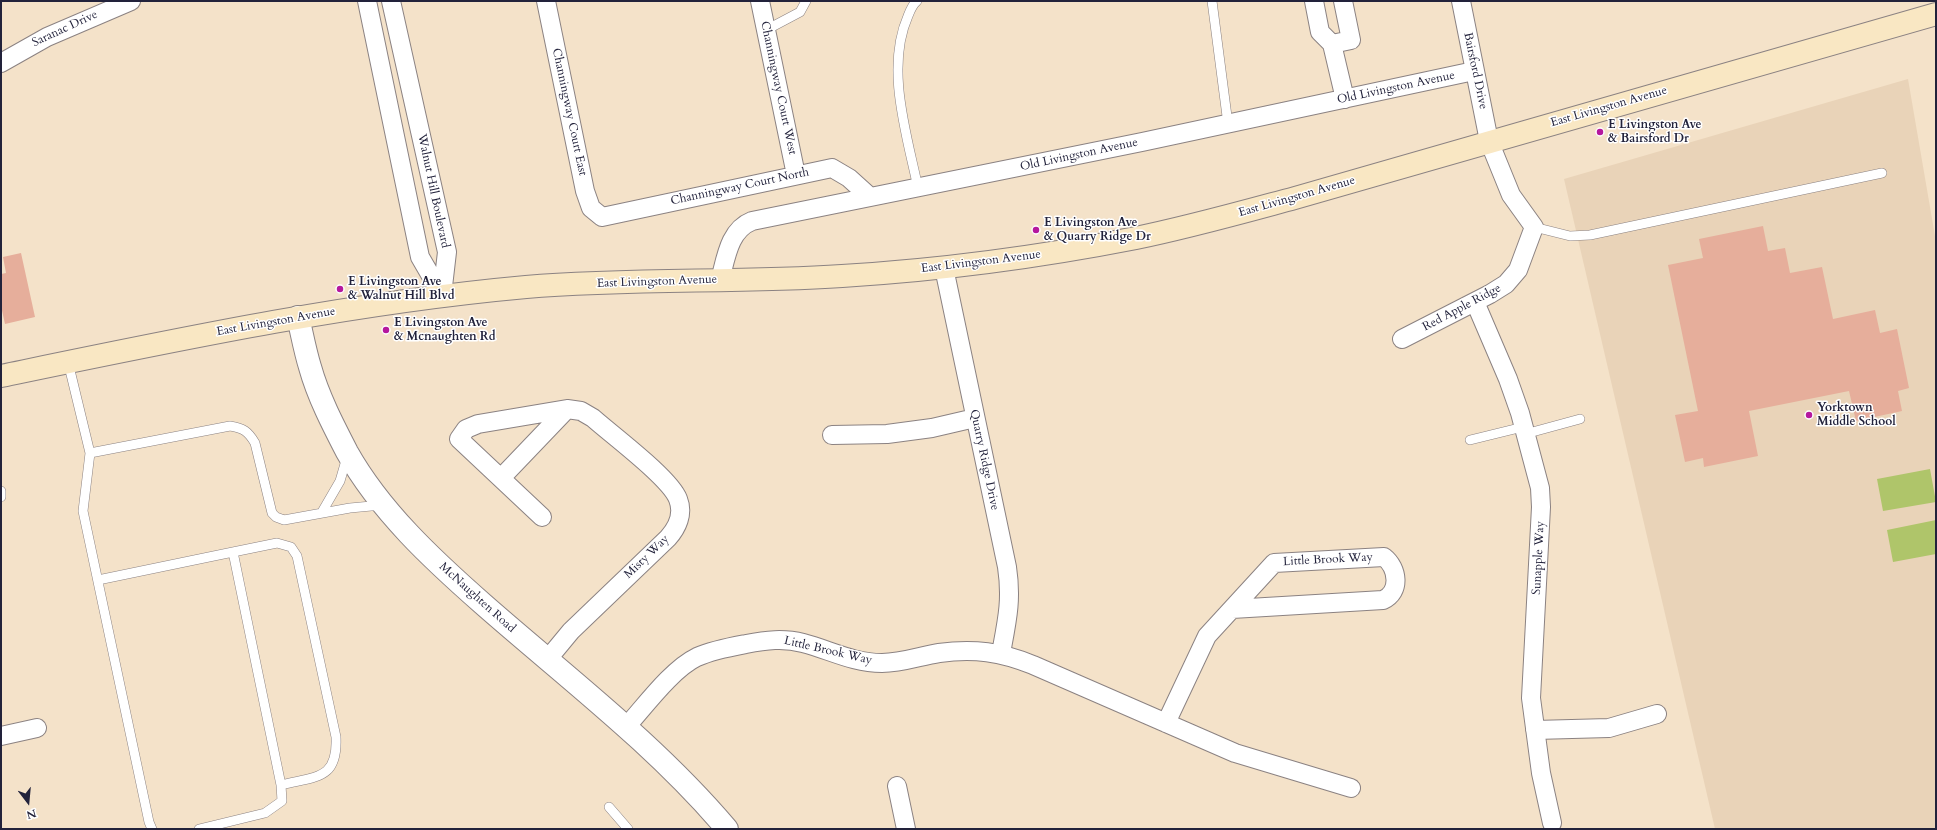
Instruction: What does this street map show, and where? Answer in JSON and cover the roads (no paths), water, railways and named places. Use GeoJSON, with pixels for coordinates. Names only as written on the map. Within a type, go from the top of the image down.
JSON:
{"type":"FeatureCollection","features":[{"type":"Feature","properties":{"kind":"main road","name":"East Livingston Avenue"},"geometry":{"type":"LineString","coordinates":[[1,376],[298,317],[442,295],[539,286],[839,276],[944,268],[1047,254],[1137,238],[1218,219],[1936,14]]}},
{"type":"Feature","properties":{"kind":"street","name":"Saranac Drive"},"geometry":{"type":"LineString","coordinates":[[1,63],[47,36],[131,1]]}},
{"type":"Feature","properties":{"kind":"street"},"geometry":{"type":"LineString","coordinates":[[367,1],[420,257],[442,295]]}},
{"type":"Feature","properties":{"kind":"street","name":"Walnut Hill Boulevard"},"geometry":{"type":"LineString","coordinates":[[391,1],[447,252],[442,295]]}},
{"type":"Feature","properties":{"kind":"street","name":"Channingway Court East"},"geometry":{"type":"LineString","coordinates":[[546,1],[585,191],[591,208],[602,217]]}},
{"type":"Feature","properties":{"kind":"street","name":"Channingway Court West"},"geometry":{"type":"LineString","coordinates":[[760,1],[796,175]]}},
{"type":"Feature","properties":{"kind":"street"},"geometry":{"type":"LineString","coordinates":[[1314,1],[1320,32],[1332,44],[1345,99]]}},
{"type":"Feature","properties":{"kind":"street"},"geometry":{"type":"LineString","coordinates":[[1332,44],[1351,40],[1343,1]]}},
{"type":"Feature","properties":{"kind":"street","name":"Bairsford Drive"},"geometry":{"type":"LineString","coordinates":[[1463,2],[1474,71],[1489,141]]}},
{"type":"Feature","properties":{"kind":"street","name":"Old Livingston Avenue"},"geometry":{"type":"LineString","coordinates":[[720,280],[734,235],[745,224],[752,221],[1228,124],[1474,71]]}},
{"type":"Feature","properties":{"kind":"street"},"geometry":{"type":"LineString","coordinates":[[1489,141],[1511,195],[1534,227]]}},
{"type":"Feature","properties":{"kind":"street","name":"Channingway Court North"},"geometry":{"type":"LineString","coordinates":[[602,217],[832,168],[849,178],[870,197]]}},
{"type":"Feature","properties":{"kind":"street","name":"Red Apple Ridge"},"geometry":{"type":"LineString","coordinates":[[1402,339],[1475,302],[1506,284],[1518,270],[1534,227]]}},
{"type":"Feature","properties":{"kind":"street","name":"Quarry Ridge Drive"},"geometry":{"type":"LineString","coordinates":[[944,268],[1010,590],[1009,615],[1001,653]]}},
{"type":"Feature","properties":{"kind":"street","name":"Sunapple Way"},"geometry":{"type":"LineString","coordinates":[[1475,302],[1508,379],[1540,488],[1541,507],[1531,698],[1541,773],[1552,823]]}},
{"type":"Feature","properties":{"kind":"street","name":"McNaughten Road"},"geometry":{"type":"LineString","coordinates":[[298,317],[310,369],[322,400],[348,453],[384,505],[403,528],[452,576],[626,727],[673,770],[721,827]]}},
{"type":"Feature","properties":{"kind":"street"},"geometry":{"type":"LineString","coordinates":[[501,478],[567,409]]}},
{"type":"Feature","properties":{"kind":"street","name":"Misty Way"},"geometry":{"type":"LineString","coordinates":[[542,517],[459,439],[466,429],[478,424],[567,409],[581,411],[592,418],[668,483],[679,500],[681,510],[679,521],[671,534],[571,631],[547,660]]}},
{"type":"Feature","properties":{"kind":"street"},"geometry":{"type":"LineString","coordinates":[[832,435],[888,434],[932,428],[975,418]]}},
{"type":"Feature","properties":{"kind":"street","name":"Little Brook Way"},"geometry":{"type":"LineString","coordinates":[[1166,723],[1207,636],[1274,563],[1384,557],[1391,562],[1395,570],[1396,581],[1394,591],[1389,597],[1383,600],[1232,609]]}},
{"type":"Feature","properties":{"kind":"street","name":"Little Brook Way"},"geometry":{"type":"LineString","coordinates":[[626,727],[682,667],[696,658],[725,648],[762,640],[786,639],[804,643],[842,657],[882,663],[900,662],[938,654],[957,652],[1001,653],[1033,665],[1235,753],[1351,788]]}},
{"type":"Feature","properties":{"kind":"street"},"geometry":{"type":"LineString","coordinates":[[1535,730],[1609,728],[1657,714]]}},
{"type":"Feature","properties":{"kind":"street"},"geometry":{"type":"LineString","coordinates":[[1,736],[37,728]]}},
{"type":"Feature","properties":{"kind":"street"},"geometry":{"type":"LineString","coordinates":[[897,786],[906,829]]}},
{"type":"Feature","properties":{"kind":"lane"},"geometry":{"type":"LineString","coordinates":[[766,30],[800,12],[806,1]]}},
{"type":"Feature","properties":{"kind":"lane"},"geometry":{"type":"LineString","coordinates":[[917,1],[913,5],[902,29],[898,67],[902,105],[918,188]]}},
{"type":"Feature","properties":{"kind":"lane"},"geometry":{"type":"LineString","coordinates":[[1212,1],[1228,124]]}},
{"type":"Feature","properties":{"kind":"lane"},"geometry":{"type":"LineString","coordinates":[[1534,227],[1570,236],[1590,234],[1882,173]]}},
{"type":"Feature","properties":{"kind":"lane"},"geometry":{"type":"LineString","coordinates":[[68,362],[90,453],[84,511],[149,822],[152,829]]}},
{"type":"Feature","properties":{"kind":"lane"},"geometry":{"type":"LineString","coordinates":[[1470,440],[1580,419]]}},
{"type":"Feature","properties":{"kind":"lane"},"geometry":{"type":"LineString","coordinates":[[90,453],[230,426],[242,428],[249,433],[255,443],[272,513],[276,517],[284,520],[322,512],[384,505]]}},
{"type":"Feature","properties":{"kind":"lane"},"geometry":{"type":"LineString","coordinates":[[322,512],[340,481],[348,453]]}},
{"type":"Feature","properties":{"kind":"lane"},"geometry":{"type":"LineString","coordinates":[[1,491],[1,497]]}},
{"type":"Feature","properties":{"kind":"lane"},"geometry":{"type":"LineString","coordinates":[[98,580],[277,543],[291,547],[297,556],[336,737],[337,754],[331,767],[323,775],[281,785]]}},
{"type":"Feature","properties":{"kind":"lane"},"geometry":{"type":"LineString","coordinates":[[199,829],[265,813],[282,800],[281,785],[233,552]]}},
{"type":"Feature","properties":{"kind":"lane"},"geometry":{"type":"LineString","coordinates":[[609,807],[628,829]]}},
{"type":"Feature","properties":{"kind":"place","name":"E Livingston Ave & Bairsford Dr"},"geometry":{"type":"Point","coordinates":[1600,132]}},
{"type":"Feature","properties":{"kind":"place","name":"E Livingston Ave & Quarry Ridge Dr"},"geometry":{"type":"Point","coordinates":[1036,230]}},
{"type":"Feature","properties":{"kind":"place","name":"E Livingston Ave & Walnut Hill Blvd"},"geometry":{"type":"Point","coordinates":[340,289]}},
{"type":"Feature","properties":{"kind":"place","name":"E Livingston Ave & Mcnaughten Rd"},"geometry":{"type":"Point","coordinates":[386,330]}},
{"type":"Feature","properties":{"kind":"place","name":"Yorktown Middle School"},"geometry":{"type":"Point","coordinates":[1809,415]}}]}
